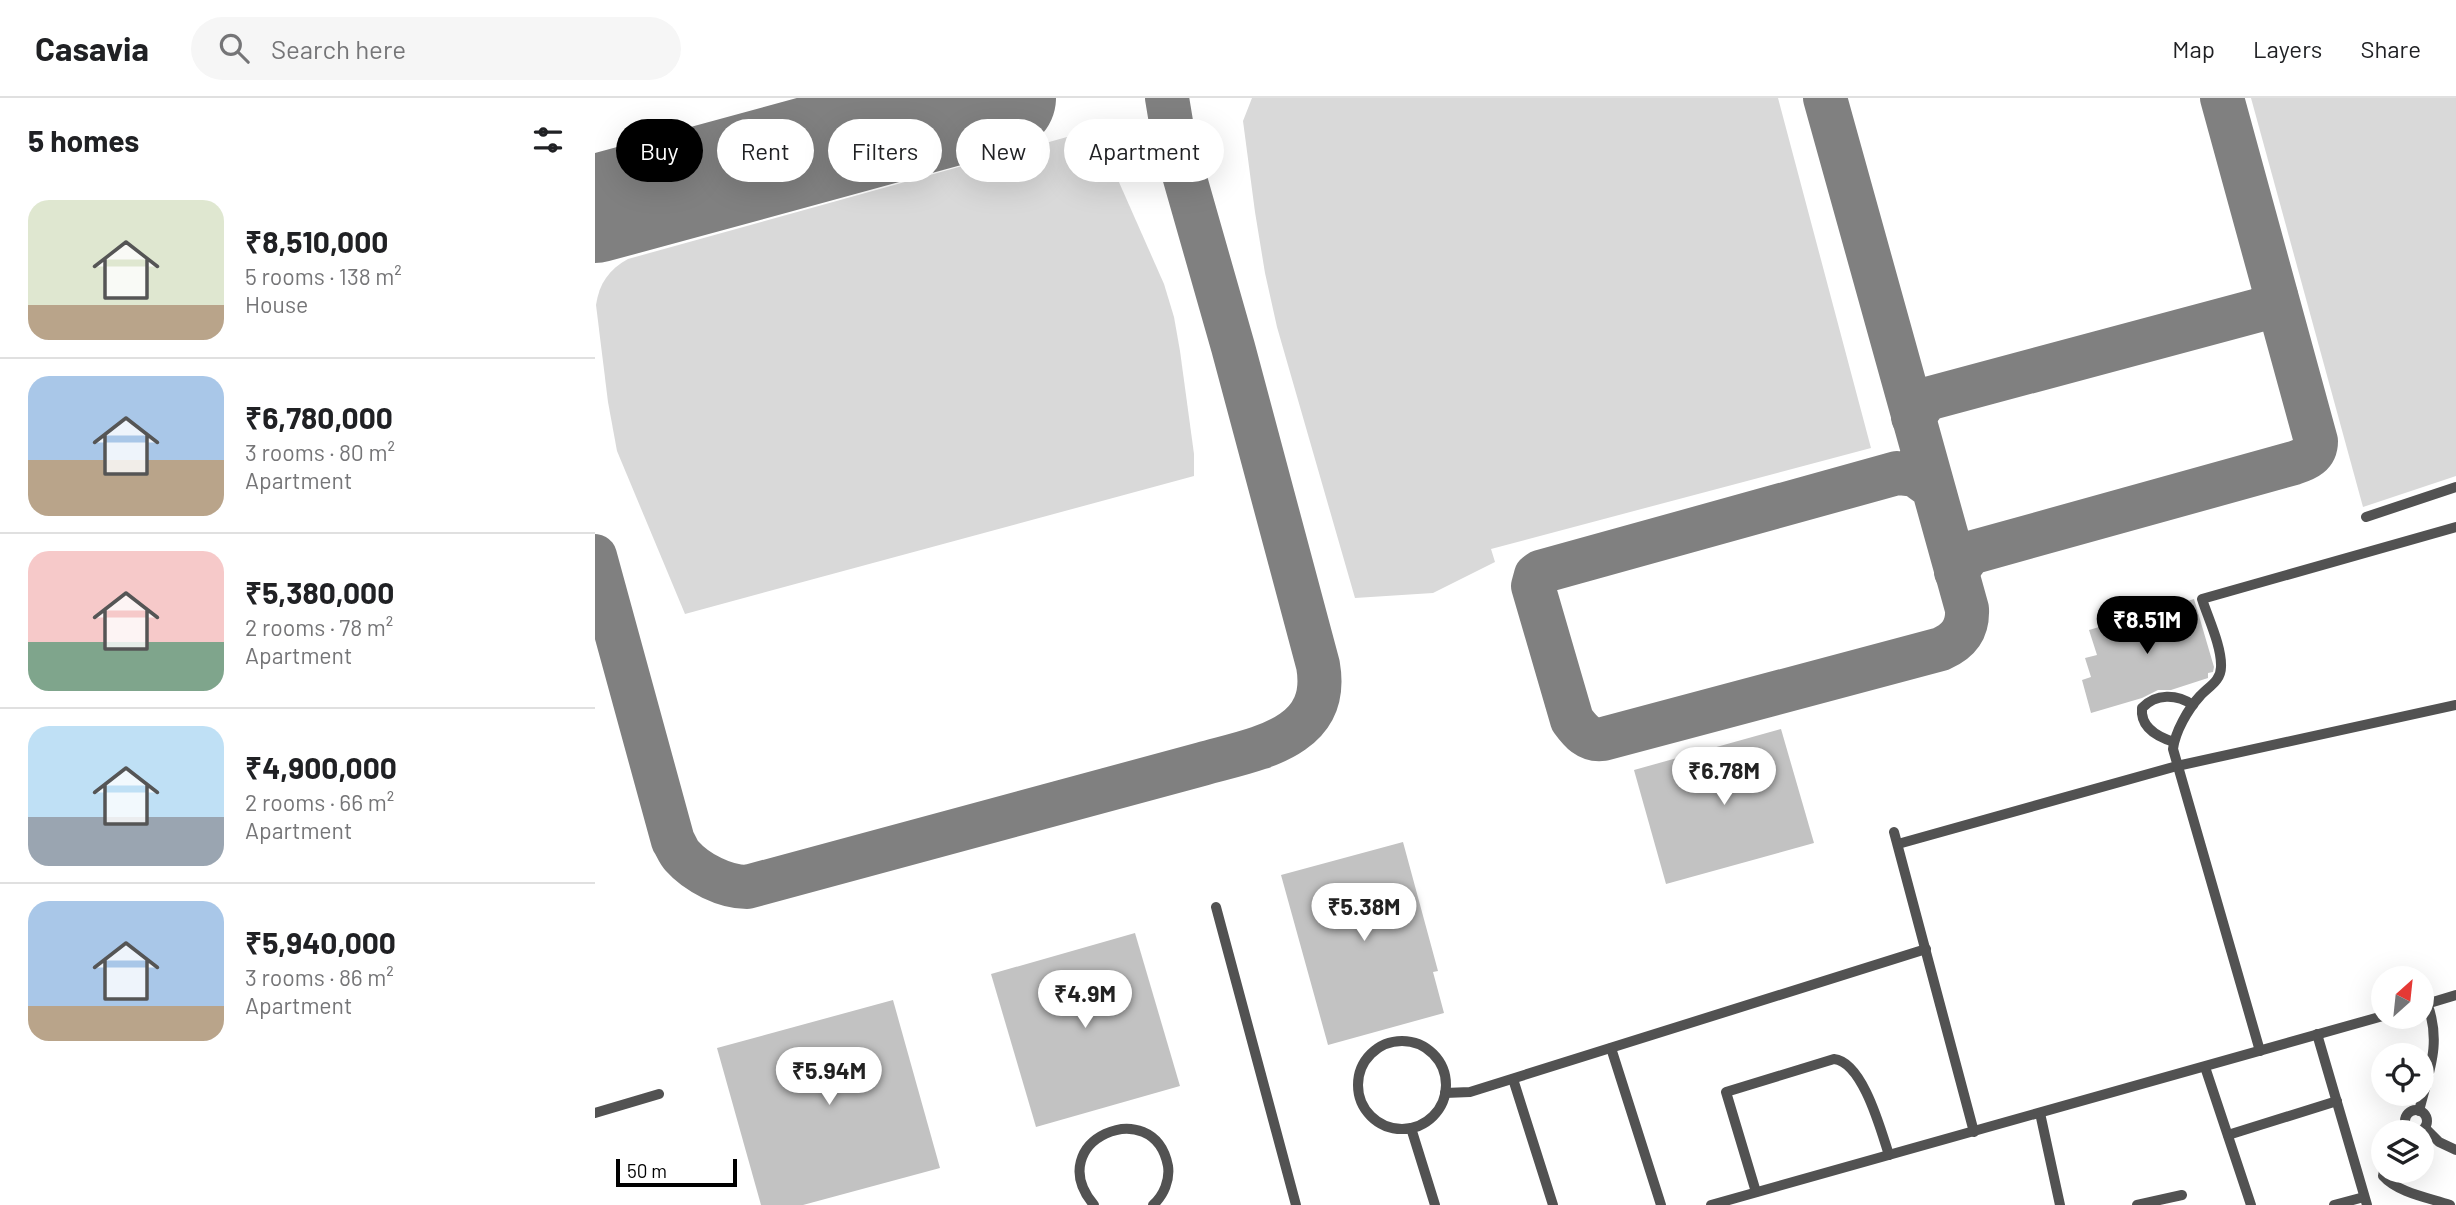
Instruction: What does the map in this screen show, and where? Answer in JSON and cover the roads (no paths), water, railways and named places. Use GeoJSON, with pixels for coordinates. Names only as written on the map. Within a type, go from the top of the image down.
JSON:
{"type":"FeatureCollection","features":[{"type":"Feature","properties":{"kind":"lane"},"geometry":{"type":"LineString","coordinates":[[2366,517],[2456,487]]}},
{"type":"Feature","properties":{"kind":"lane"},"geometry":{"type":"LineString","coordinates":[[2260,1051],[2173,749],[2193,705],[2200,695],[2212,686],[2222,670],[2202,598],[2456,527]]}},
{"type":"Feature","properties":{"kind":"lane"},"geometry":{"type":"LineString","coordinates":[[2174,742],[2152,732],[2141,716],[2142,708],[2151,701],[2174,696],[2193,705]]}},
{"type":"Feature","properties":{"kind":"lane"},"geometry":{"type":"LineString","coordinates":[[1898,844],[2178,766],[2456,705]]}},
{"type":"Feature","properties":{"kind":"lane"},"geometry":{"type":"LineString","coordinates":[[1894,832],[1974,1132]]}},
{"type":"Feature","properties":{"kind":"lane"},"geometry":{"type":"LineString","coordinates":[[1216,907],[1296,1205]]}},
{"type":"Feature","properties":{"kind":"lane"},"geometry":{"type":"LineString","coordinates":[[1445,1093],[1470,1093],[1926,949]]}},
{"type":"Feature","properties":{"kind":"lane"},"geometry":{"type":"LineString","coordinates":[[2434,1001],[2456,995]]}},
{"type":"Feature","properties":{"kind":"lane"},"geometry":{"type":"LineString","coordinates":[[1711,1205],[2371,1019]]}},
{"type":"Feature","properties":{"kind":"lane"},"geometry":{"type":"LineString","coordinates":[[2420,1111],[2434,1047],[2434,1027]]}},
{"type":"Feature","properties":{"kind":"lane"},"geometry":{"type":"LineString","coordinates":[[2317,1034],[2366,1201],[2334,1205]]}},
{"type":"Feature","properties":{"kind":"lane"},"geometry":{"type":"LineString","coordinates":[[1395,1041],[1411,1041],[1425,1047],[1436,1057],[1444,1070],[1444,1100],[1437,1113],[1411,1128],[1397,1129],[1383,1125],[1371,1117],[1358,1093],[1362,1065],[1370,1054],[1382,1045],[1395,1041]]}},
{"type":"Feature","properties":{"kind":"lane"},"geometry":{"type":"LineString","coordinates":[[1611,1048],[1661,1205]]}},
{"type":"Feature","properties":{"kind":"lane"},"geometry":{"type":"LineString","coordinates":[[1756,1192],[1726,1092],[1835,1059],[1842,1059],[1849,1065],[1863,1086],[1889,1155]]}},
{"type":"Feature","properties":{"kind":"lane"},"geometry":{"type":"LineString","coordinates":[[2205,1067],[2251,1205]]}},
{"type":"Feature","properties":{"kind":"lane"},"geometry":{"type":"LineString","coordinates":[[1513,1079],[1553,1205]]}},
{"type":"Feature","properties":{"kind":"lane"},"geometry":{"type":"LineString","coordinates":[[595,1113],[659,1094]]}},
{"type":"Feature","properties":{"kind":"lane"},"geometry":{"type":"LineString","coordinates":[[2228,1135],[2337,1101]]}},
{"type":"Feature","properties":{"kind":"lane"},"geometry":{"type":"LineString","coordinates":[[2420,1111],[2427,1120]]}},
{"type":"Feature","properties":{"kind":"lane"},"geometry":{"type":"LineString","coordinates":[[2405,1120],[2409,1113],[2420,1111]]}},
{"type":"Feature","properties":{"kind":"lane"},"geometry":{"type":"LineString","coordinates":[[2040,1113],[2060,1205]]}},
{"type":"Feature","properties":{"kind":"lane"},"geometry":{"type":"LineString","coordinates":[[1094,1205],[1085,1194],[1080,1180],[1084,1152],[1092,1141],[1104,1132],[1118,1128],[1147,1134],[1159,1144],[1166,1157],[1169,1172],[1166,1187],[1153,1205]]}},
{"type":"Feature","properties":{"kind":"lane"},"geometry":{"type":"LineString","coordinates":[[1411,1128],[1435,1205]]}},
{"type":"Feature","properties":{"kind":"lane"},"geometry":{"type":"LineString","coordinates":[[2434,1137],[2456,1150]]}},
{"type":"Feature","properties":{"kind":"lane"},"geometry":{"type":"LineString","coordinates":[[2391,1183],[2450,1205]]}},
{"type":"Feature","properties":{"kind":"lane"},"geometry":{"type":"LineString","coordinates":[[2137,1205],[2182,1195]]}}]}
